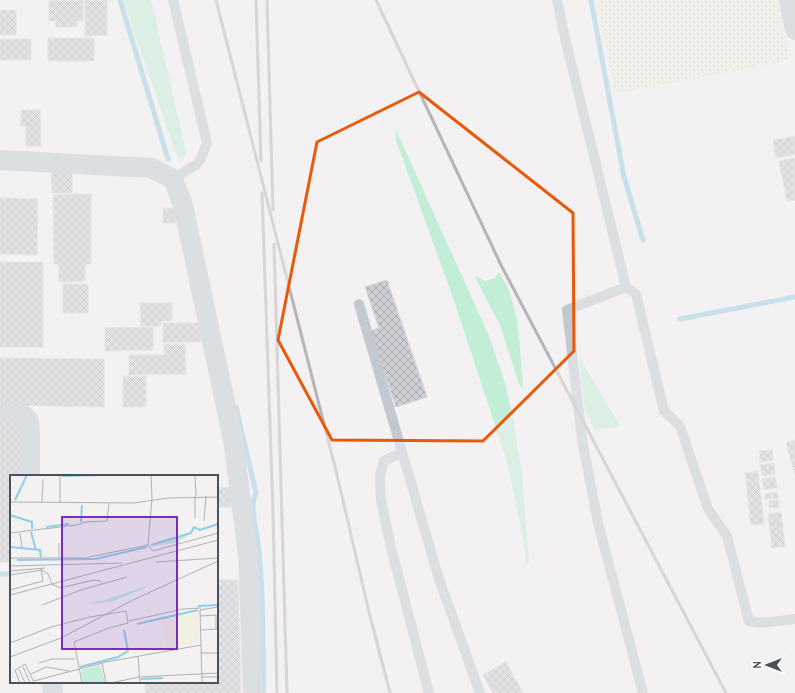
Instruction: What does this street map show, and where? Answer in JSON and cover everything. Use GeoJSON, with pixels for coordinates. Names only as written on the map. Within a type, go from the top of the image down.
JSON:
{"type":"FeatureCollection","features":[{"type":"Feature","properties":{"kind":"street"},"geometry":{"type":"LineString","coordinates":[[789,0],[795,30]]}},
{"type":"Feature","properties":{"kind":"street"},"geometry":{"type":"LineString","coordinates":[[0,160],[151,168],[172,179],[183,205],[233,440],[248,554],[253,693]]}},
{"type":"Feature","properties":{"kind":"street"},"geometry":{"type":"LineString","coordinates":[[0,413],[21,413],[28,419],[30,430],[30,475]]}},
{"type":"Feature","properties":{"kind":"street"},"geometry":{"type":"LineString","coordinates":[[51,683],[53,693]]}},
{"type":"Feature","properties":{"kind":"lane"},"geometry":{"type":"LineString","coordinates":[[172,179],[197,164],[207,143],[173,0]]}},
{"type":"Feature","properties":{"kind":"lane"},"geometry":{"type":"LineString","coordinates":[[557,0],[626,287],[636,294],[664,411],[680,426],[708,509],[727,536],[749,621],[761,623],[795,619]]}},
{"type":"Feature","properties":{"kind":"lane"},"geometry":{"type":"LineString","coordinates":[[626,287],[567,310],[582,439],[598,523],[643,693]]}},
{"type":"Feature","properties":{"kind":"lane"},"geometry":{"type":"LineString","coordinates":[[359,304],[398,455],[439,579],[480,693]]}},
{"type":"Feature","properties":{"kind":"lane"},"geometry":{"type":"LineString","coordinates":[[398,455],[384,461],[380,475],[381,500],[391,548],[428,687],[428,693]]}},
{"type":"Feature","properties":{"kind":"highlighted area"},"geometry":{"type":"Polygon","coordinates":[[[419,92],[573,213],[574,351],[483,441],[332,440],[278,340],[317,142],[419,92]]]}},
{"type":"Feature","properties":{"kind":"green space"},"geometry":{"type":"Polygon","coordinates":[[[123,0],[151,0],[186,152],[184,157],[179,158],[174,148],[123,0]]]}},
{"type":"Feature","properties":{"kind":"green space"},"geometry":{"type":"Polygon","coordinates":[[[396,130],[489,336],[504,380],[513,418],[522,473],[529,564],[526,563],[523,536],[506,458],[451,292],[396,140],[396,130]]]}},
{"type":"Feature","properties":{"kind":"green space"},"geometry":{"type":"Polygon","coordinates":[[[499,272],[510,292],[518,325],[523,388],[519,384],[500,325],[474,275],[485,281],[495,278],[499,272]]]}},
{"type":"Feature","properties":{"kind":"green space"},"geometry":{"type":"Polygon","coordinates":[[[579,357],[620,426],[595,430],[585,410],[579,357]]]}},
{"type":"Feature","properties":{"kind":"sand"},"geometry":{"type":"Polygon","coordinates":[[[596,0],[778,0],[789,60],[615,94],[596,0]]]}},
{"type":"Feature","properties":{"kind":"building"},"geometry":{"type":"Polygon","coordinates":[[[49,0],[83,0],[83,21],[77,21],[77,27],[56,27],[56,21],[49,21],[49,0]]]}},
{"type":"Feature","properties":{"kind":"building"},"geometry":{"type":"Polygon","coordinates":[[[85,0],[107,0],[107,35],[85,36],[85,0]]]}},
{"type":"Feature","properties":{"kind":"building"},"geometry":{"type":"Polygon","coordinates":[[[0,10],[16,10],[16,35],[0,35],[0,10]]]}},
{"type":"Feature","properties":{"kind":"building"},"geometry":{"type":"Polygon","coordinates":[[[48,38],[94,38],[94,61],[48,61],[48,38]]]}},
{"type":"Feature","properties":{"kind":"building"},"geometry":{"type":"Polygon","coordinates":[[[0,39],[31,39],[31,60],[0,60],[0,39]]]}},
{"type":"Feature","properties":{"kind":"building"},"geometry":{"type":"Polygon","coordinates":[[[21,110],[40,110],[41,146],[26,146],[26,126],[21,126],[21,110]]]}},
{"type":"Feature","properties":{"kind":"building"},"geometry":{"type":"Polygon","coordinates":[[[795,136],[795,154],[776,158],[773,140],[795,136]]]}},
{"type":"Feature","properties":{"kind":"building"},"geometry":{"type":"Polygon","coordinates":[[[795,158],[795,200],[787,201],[779,161],[795,158]]]}},
{"type":"Feature","properties":{"kind":"building"},"geometry":{"type":"Polygon","coordinates":[[[51,169],[72,169],[72,193],[52,193],[51,169]]]}},
{"type":"Feature","properties":{"kind":"building"},"geometry":{"type":"Polygon","coordinates":[[[91,194],[91,264],[85,264],[85,281],[59,282],[58,264],[54,264],[53,195],[91,194]]]}},
{"type":"Feature","properties":{"kind":"building"},"geometry":{"type":"Polygon","coordinates":[[[0,198],[38,199],[37,255],[0,254],[0,198]]]}},
{"type":"Feature","properties":{"kind":"building"},"geometry":{"type":"Polygon","coordinates":[[[163,208],[175,208],[176,223],[163,223],[163,208]]]}},
{"type":"Feature","properties":{"kind":"building"},"geometry":{"type":"Polygon","coordinates":[[[0,262],[43,262],[43,347],[0,347],[0,262]]]}},
{"type":"Feature","properties":{"kind":"building"},"geometry":{"type":"Polygon","coordinates":[[[387,280],[427,397],[396,407],[370,331],[379,328],[365,287],[387,280]]]}},
{"type":"Feature","properties":{"kind":"building"},"geometry":{"type":"Polygon","coordinates":[[[63,284],[88,284],[88,313],[63,313],[63,284]]]}},
{"type":"Feature","properties":{"kind":"building"},"geometry":{"type":"Polygon","coordinates":[[[140,303],[172,303],[172,321],[161,321],[161,326],[141,326],[140,303]]]}},
{"type":"Feature","properties":{"kind":"building"},"geometry":{"type":"Polygon","coordinates":[[[163,323],[200,323],[201,342],[163,342],[163,323]]]}},
{"type":"Feature","properties":{"kind":"building"},"geometry":{"type":"Polygon","coordinates":[[[153,327],[153,350],[105,351],[105,328],[153,327]]]}},
{"type":"Feature","properties":{"kind":"building"},"geometry":{"type":"Polygon","coordinates":[[[164,344],[185,344],[186,374],[129,375],[129,355],[164,355],[164,344]]]}},
{"type":"Feature","properties":{"kind":"building"},"geometry":{"type":"Polygon","coordinates":[[[0,358],[104,359],[104,407],[0,405],[0,358]]]}},
{"type":"Feature","properties":{"kind":"building"},"geometry":{"type":"Polygon","coordinates":[[[123,376],[146,376],[146,407],[123,407],[123,376]]]}},
{"type":"Feature","properties":{"kind":"building"},"geometry":{"type":"Polygon","coordinates":[[[0,422],[23,422],[23,475],[10,475],[10,562],[0,562],[0,422]]]}},
{"type":"Feature","properties":{"kind":"building"},"geometry":{"type":"Polygon","coordinates":[[[795,440],[795,475],[786,443],[795,440]]]}},
{"type":"Feature","properties":{"kind":"building"},"geometry":{"type":"Polygon","coordinates":[[[772,450],[773,460],[760,462],[759,451],[772,450]]]}},
{"type":"Feature","properties":{"kind":"building"},"geometry":{"type":"Polygon","coordinates":[[[774,463],[775,474],[762,476],[760,465],[774,463]]]}},
{"type":"Feature","properties":{"kind":"building"},"geometry":{"type":"Polygon","coordinates":[[[758,472],[764,524],[751,525],[745,473],[758,472]]]}},
{"type":"Feature","properties":{"kind":"building"},"geometry":{"type":"Polygon","coordinates":[[[775,477],[777,488],[764,490],[762,479],[775,477]]]}},
{"type":"Feature","properties":{"kind":"building"},"geometry":{"type":"Polygon","coordinates":[[[231,487],[231,507],[218,507],[218,488],[231,487]]]}},
{"type":"Feature","properties":{"kind":"building"},"geometry":{"type":"Polygon","coordinates":[[[777,492],[778,498],[765,499],[764,494],[777,492]]]}},
{"type":"Feature","properties":{"kind":"building"},"geometry":{"type":"Polygon","coordinates":[[[778,500],[779,507],[769,508],[769,501],[778,500]]]}},
{"type":"Feature","properties":{"kind":"building"},"geometry":{"type":"Polygon","coordinates":[[[781,512],[785,546],[772,548],[768,514],[781,512]]]}},
{"type":"Feature","properties":{"kind":"building"},"geometry":{"type":"Polygon","coordinates":[[[218,580],[238,580],[241,693],[145,693],[145,683],[218,683],[218,580]]]}},
{"type":"Feature","properties":{"kind":"building"},"geometry":{"type":"Polygon","coordinates":[[[506,662],[523,693],[493,693],[483,675],[506,662]]]}},
{"type":"Feature","properties":{"kind":"waterway"},"geometry":{"type":"LineString","coordinates":[[120,0],[168,159]]}},
{"type":"Feature","properties":{"kind":"waterway"},"geometry":{"type":"LineString","coordinates":[[591,0],[624,177],[643,240]]}},
{"type":"Feature","properties":{"kind":"waterway"},"geometry":{"type":"LineString","coordinates":[[680,319],[795,297]]}},
{"type":"Feature","properties":{"kind":"waterway"},"geometry":{"type":"LineString","coordinates":[[236,407],[256,493],[253,509],[262,595],[263,693]]}},
{"type":"Feature","properties":{"kind":"waterway"},"geometry":{"type":"LineString","coordinates":[[0,574],[10,574]]}},
{"type":"Feature","properties":{"kind":"railway"},"geometry":{"type":"LineString","coordinates":[[216,0],[337,475],[369,612],[390,693]]}},
{"type":"Feature","properties":{"kind":"railway"},"geometry":{"type":"LineString","coordinates":[[256,0],[261,161]]}},
{"type":"Feature","properties":{"kind":"railway"},"geometry":{"type":"LineString","coordinates":[[267,0],[273,210]]}},
{"type":"Feature","properties":{"kind":"railway"},"geometry":{"type":"LineString","coordinates":[[376,0],[501,265],[726,693]]}},
{"type":"Feature","properties":{"kind":"railway"},"geometry":{"type":"LineString","coordinates":[[262,193],[273,512],[277,693]]}},
{"type":"Feature","properties":{"kind":"railway"},"geometry":{"type":"LineString","coordinates":[[274,244],[287,693]]}}]}
